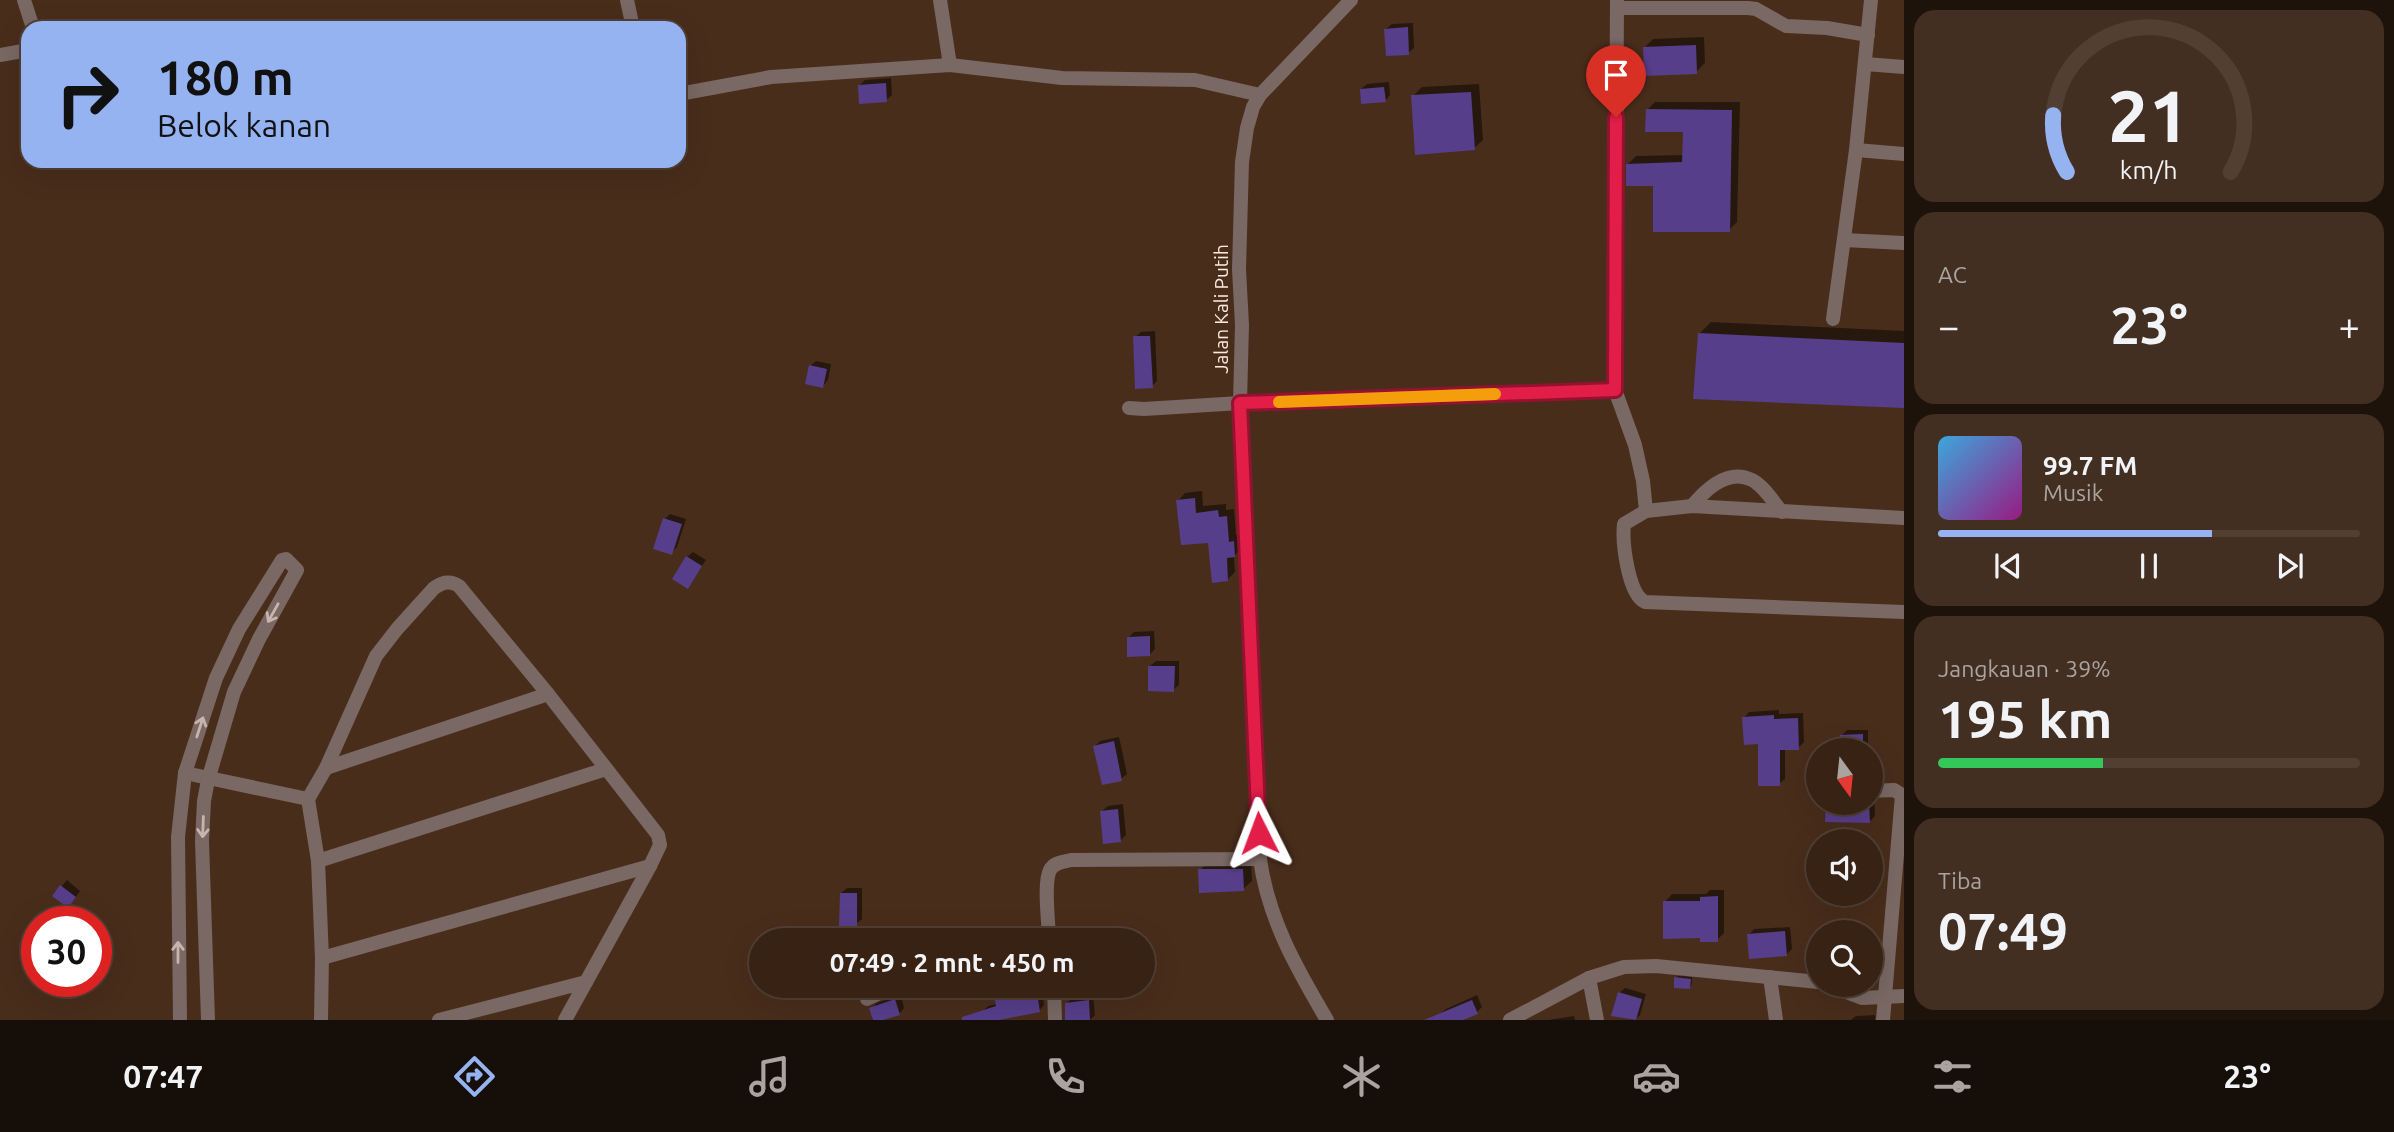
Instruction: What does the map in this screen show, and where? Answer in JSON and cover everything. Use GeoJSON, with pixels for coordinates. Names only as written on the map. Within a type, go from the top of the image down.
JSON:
{"type":"FeatureCollection","features":[{"type":"Feature","properties":{"kind":"street"},"geometry":{"type":"LineString","coordinates":[[24,0],[31,21]]}},
{"type":"Feature","properties":{"kind":"street"},"geometry":{"type":"LineString","coordinates":[[626,0],[631,21]]}},
{"type":"Feature","properties":{"kind":"street"},"geometry":{"type":"LineString","coordinates":[[940,0],[950,65]]}},
{"type":"Feature","properties":{"kind":"street","name":"Jalan Kali Putih"},"geometry":{"type":"LineString","coordinates":[[1327,1020],[1279,930],[1260,859],[1240,403],[1242,325],[1239,269],[1242,162],[1250,117],[1260,95],[1351,0]]}},
{"type":"Feature","properties":{"kind":"street"},"geometry":{"type":"LineString","coordinates":[[1833,319],[1856,150],[1871,0]]}},
{"type":"Feature","properties":{"kind":"street"},"geometry":{"type":"LineString","coordinates":[[1646,511],[1635,445],[1615,390],[1617,4],[1748,8],[1756,9],[1786,26],[1827,28],[1868,35]]}},
{"type":"Feature","properties":{"kind":"street"},"geometry":{"type":"LineString","coordinates":[[0,55],[21,51]]}},
{"type":"Feature","properties":{"kind":"street"},"geometry":{"type":"LineString","coordinates":[[1865,64],[1904,67]]}},
{"type":"Feature","properties":{"kind":"street"},"geometry":{"type":"LineString","coordinates":[[686,93],[771,76],[950,65],[1062,78],[1195,80],[1260,95]]}},
{"type":"Feature","properties":{"kind":"street"},"geometry":{"type":"LineString","coordinates":[[1856,150],[1904,154]]}},
{"type":"Feature","properties":{"kind":"street"},"geometry":{"type":"LineString","coordinates":[[1844,240],[1904,243]]}},
{"type":"Feature","properties":{"kind":"street"},"geometry":{"type":"LineString","coordinates":[[1129,408],[1615,390]]}},
{"type":"Feature","properties":{"kind":"street"},"geometry":{"type":"LineString","coordinates":[[1692,506],[1703,493],[1719,481],[1732,476],[1753,480],[1782,512]]}},
{"type":"Feature","properties":{"kind":"street"},"geometry":{"type":"LineString","coordinates":[[1904,518],[1692,506],[1646,511],[1623,524],[1622,534],[1632,587],[1638,598],[1645,602],[1904,612]]}},
{"type":"Feature","properties":{"kind":"street"},"geometry":{"type":"LineString","coordinates":[[180,1020],[178,837],[185,774],[216,678],[239,629],[282,560],[286,559],[297,570],[259,639],[234,692],[204,801],[202,841],[208,1020]]}},
{"type":"Feature","properties":{"kind":"street"},"geometry":{"type":"LineString","coordinates":[[321,1020],[322,958],[318,861],[308,799],[326,768],[376,656],[434,588],[443,582],[459,586],[658,835],[660,845],[650,866],[565,1020]]}},
{"type":"Feature","properties":{"kind":"street"},"geometry":{"type":"LineString","coordinates":[[326,768],[548,694]]}},
{"type":"Feature","properties":{"kind":"street"},"geometry":{"type":"LineString","coordinates":[[318,861],[606,769]]}},
{"type":"Feature","properties":{"kind":"street"},"geometry":{"type":"LineString","coordinates":[[185,774],[308,799]]}},
{"type":"Feature","properties":{"kind":"street"},"geometry":{"type":"LineString","coordinates":[[1883,791],[1894,790],[1902,795],[1883,1020]]}},
{"type":"Feature","properties":{"kind":"street"},"geometry":{"type":"LineString","coordinates":[[1049,928],[1047,886],[1050,870],[1057,863],[1070,860],[1260,859]]}},
{"type":"Feature","properties":{"kind":"street"},"geometry":{"type":"LineString","coordinates":[[322,958],[650,866]]}},
{"type":"Feature","properties":{"kind":"street"},"geometry":{"type":"LineString","coordinates":[[1510,1020],[1588,978],[1623,967],[1645,966],[1806,980]]}},
{"type":"Feature","properties":{"kind":"street"},"geometry":{"type":"LineString","coordinates":[[1770,976],[1776,1020]]}},
{"type":"Feature","properties":{"kind":"street"},"geometry":{"type":"LineString","coordinates":[[1588,978],[1597,1020]]}},
{"type":"Feature","properties":{"kind":"street"},"geometry":{"type":"LineString","coordinates":[[439,1020],[586,982]]}},
{"type":"Feature","properties":{"kind":"street"},"geometry":{"type":"LineString","coordinates":[[1858,997],[1883,999],[1904,996]]}},
{"type":"Feature","properties":{"kind":"street"},"geometry":{"type":"LineString","coordinates":[[1054,998],[1055,1020]]}},
{"type":"Feature","properties":{"kind":"building"},"geometry":{"type":"Polygon","coordinates":[[[1408,27],[1409,55],[1386,56],[1384,29],[1408,27]]]}},
{"type":"Feature","properties":{"kind":"building"},"geometry":{"type":"Polygon","coordinates":[[[1696,45],[1697,74],[1644,76],[1643,47],[1696,45]]]}},
{"type":"Feature","properties":{"kind":"building"},"geometry":{"type":"Polygon","coordinates":[[[886,83],[887,102],[859,104],[858,85],[886,83]]]}},
{"type":"Feature","properties":{"kind":"building"},"geometry":{"type":"Polygon","coordinates":[[[1384,87],[1386,102],[1361,104],[1360,89],[1384,87]]]}},
{"type":"Feature","properties":{"kind":"building"},"geometry":{"type":"Polygon","coordinates":[[[1471,92],[1475,150],[1415,155],[1411,95],[1471,92]]]}},
{"type":"Feature","properties":{"kind":"building"},"geometry":{"type":"Polygon","coordinates":[[[1646,109],[1732,110],[1730,232],[1653,232],[1653,186],[1626,186],[1626,164],[1682,162],[1683,132],[1645,132],[1646,109]]]}},
{"type":"Feature","properties":{"kind":"building"},"geometry":{"type":"Polygon","coordinates":[[[1698,333],[1904,343],[1904,408],[1693,399],[1698,333]]]}},
{"type":"Feature","properties":{"kind":"building"},"geometry":{"type":"Polygon","coordinates":[[[1133,336],[1150,336],[1153,388],[1135,389],[1133,336]]]}},
{"type":"Feature","properties":{"kind":"building"},"geometry":{"type":"Polygon","coordinates":[[[809,365],[827,369],[823,388],[805,384],[809,365]]]}},
{"type":"Feature","properties":{"kind":"building"},"geometry":{"type":"Polygon","coordinates":[[[1195,498],[1196,513],[1218,510],[1219,517],[1227,516],[1229,542],[1234,541],[1235,557],[1227,558],[1228,581],[1212,583],[1208,543],[1181,545],[1176,500],[1195,498]]]}},
{"type":"Feature","properties":{"kind":"building"},"geometry":{"type":"Polygon","coordinates":[[[663,518],[682,524],[672,555],[653,549],[663,518]]]}},
{"type":"Feature","properties":{"kind":"building"},"geometry":{"type":"Polygon","coordinates":[[[686,556],[702,566],[688,589],[672,579],[686,556]]]}},
{"type":"Feature","properties":{"kind":"building"},"geometry":{"type":"Polygon","coordinates":[[[1150,636],[1150,656],[1127,657],[1127,637],[1150,636]]]}},
{"type":"Feature","properties":{"kind":"building"},"geometry":{"type":"Polygon","coordinates":[[[1148,666],[1175,666],[1174,692],[1148,691],[1148,666]]]}},
{"type":"Feature","properties":{"kind":"building"},"geometry":{"type":"Polygon","coordinates":[[[1774,715],[1774,719],[1798,718],[1799,750],[1780,750],[1780,786],[1758,786],[1758,744],[1744,745],[1742,717],[1774,715]]]}},
{"type":"Feature","properties":{"kind":"building"},"geometry":{"type":"Polygon","coordinates":[[[1863,734],[1863,738],[1840,738],[1840,735],[1863,734]]]}},
{"type":"Feature","properties":{"kind":"building"},"geometry":{"type":"Polygon","coordinates":[[[1114,741],[1122,781],[1102,785],[1093,746],[1114,741]]]}},
{"type":"Feature","properties":{"kind":"building"},"geometry":{"type":"Polygon","coordinates":[[[1118,809],[1121,842],[1103,844],[1100,811],[1118,809]]]}},
{"type":"Feature","properties":{"kind":"building"},"geometry":{"type":"Polygon","coordinates":[[[1825,816],[1870,816],[1870,823],[1825,822],[1825,816]]]}},
{"type":"Feature","properties":{"kind":"building"},"geometry":{"type":"Polygon","coordinates":[[[1198,869],[1243,869],[1244,891],[1199,893],[1198,869]]]}},
{"type":"Feature","properties":{"kind":"building"},"geometry":{"type":"Polygon","coordinates":[[[60,885],[76,897],[69,906],[65,906],[52,896],[60,885]]]}},
{"type":"Feature","properties":{"kind":"building"},"geometry":{"type":"Polygon","coordinates":[[[840,893],[857,893],[857,926],[839,926],[840,893]]]}},
{"type":"Feature","properties":{"kind":"building"},"geometry":{"type":"Polygon","coordinates":[[[1718,896],[1718,942],[1700,942],[1700,938],[1663,939],[1663,901],[1700,901],[1700,897],[1718,896]]]}},
{"type":"Feature","properties":{"kind":"building"},"geometry":{"type":"Polygon","coordinates":[[[1785,931],[1787,956],[1749,959],[1747,934],[1785,931]]]}},
{"type":"Feature","properties":{"kind":"building"},"geometry":{"type":"Polygon","coordinates":[[[1674,977],[1691,979],[1690,989],[1674,988],[1674,977]]]}},
{"type":"Feature","properties":{"kind":"building"},"geometry":{"type":"Polygon","coordinates":[[[1618,992],[1642,999],[1636,1020],[1611,1016],[1618,992]]]}},
{"type":"Feature","properties":{"kind":"building"},"geometry":{"type":"Polygon","coordinates":[[[995,998],[1038,998],[1040,1012],[999,1020],[962,1020],[962,1017],[996,1006],[995,998]]]}},
{"type":"Feature","properties":{"kind":"building"},"geometry":{"type":"Polygon","coordinates":[[[895,999],[900,1015],[873,1020],[869,1008],[895,999]]]}},
{"type":"Feature","properties":{"kind":"building"},"geometry":{"type":"Polygon","coordinates":[[[1089,1000],[1090,1020],[1065,1020],[1065,1003],[1089,1000]]]}},
{"type":"Feature","properties":{"kind":"building"},"geometry":{"type":"Polygon","coordinates":[[[1472,1000],[1478,1014],[1463,1020],[1424,1020],[1472,1000]]]}},
{"type":"Feature","properties":{"kind":"slow traffic"},"geometry":{"type":"LineString","coordinates":[[1279,402],[1495,394]]}},
{"type":"Feature","properties":{"kind":"route"},"geometry":{"type":"LineString","coordinates":[[1259,833],[1240,403],[1615,390],[1616,117]]}}]}
